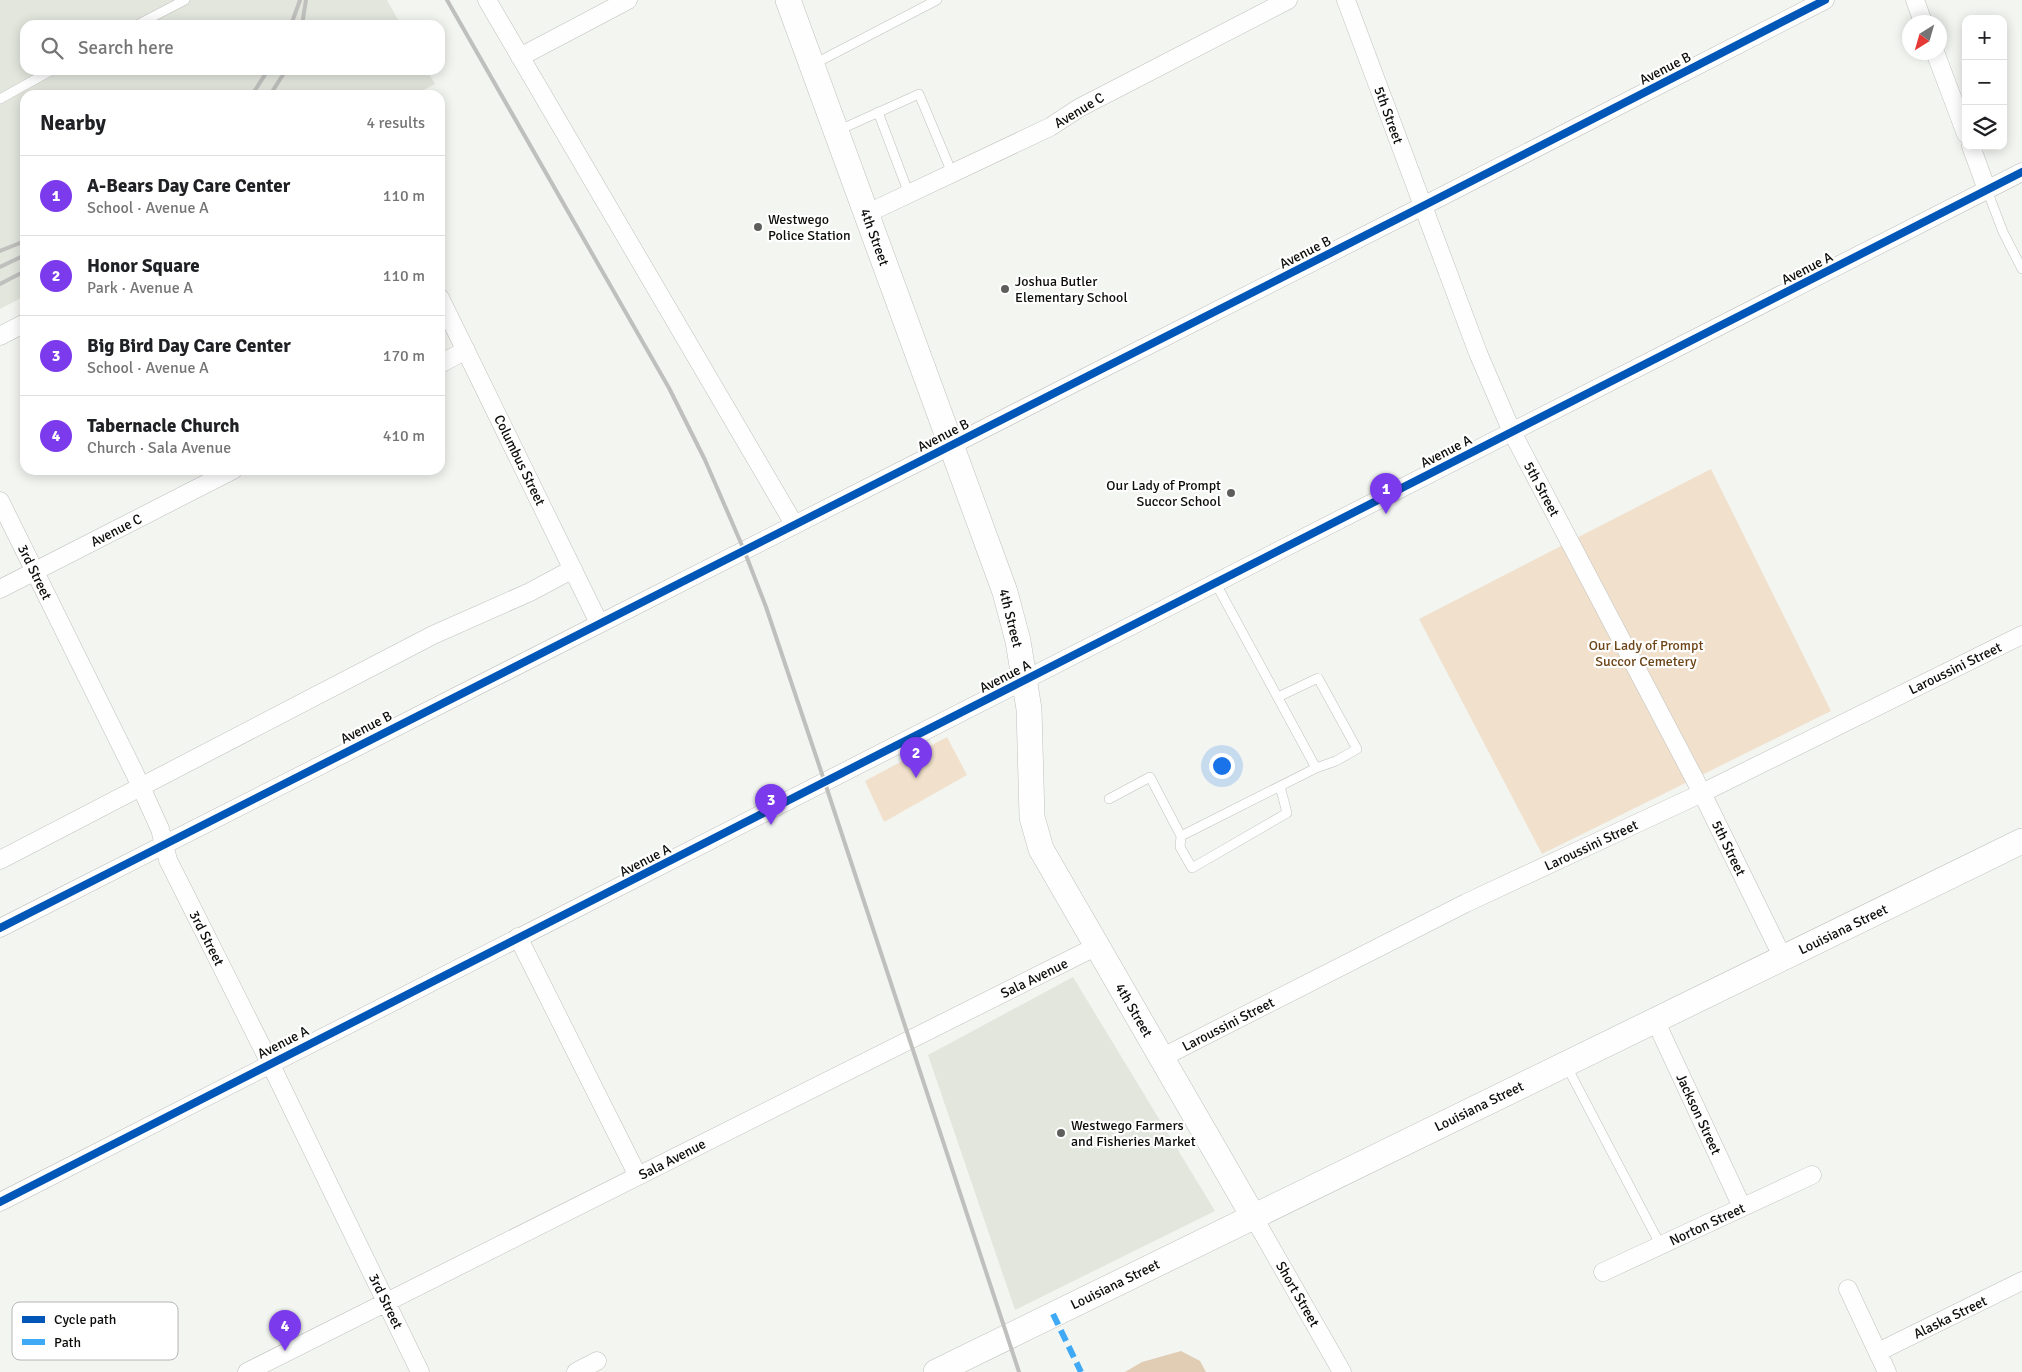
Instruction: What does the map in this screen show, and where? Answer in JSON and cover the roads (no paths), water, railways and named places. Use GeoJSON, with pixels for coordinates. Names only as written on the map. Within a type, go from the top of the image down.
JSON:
{"type":"FeatureCollection","features":[{"type":"Feature","properties":{"kind":"main road","name":"4th Street"},"geometry":{"type":"LineString","coordinates":[[788,0],[1005,592],[1018,641],[1029,709],[1032,817],[1041,849],[1253,1216]]}},
{"type":"Feature","properties":{"kind":"main road","name":"Louisiana Street"},"geometry":{"type":"LineString","coordinates":[[936,1372],[2022,841]]}},
{"type":"Feature","properties":{"kind":"street"},"geometry":{"type":"LineString","coordinates":[[487,0],[794,524]]}},
{"type":"Feature","properties":{"kind":"street"},"geometry":{"type":"LineString","coordinates":[[520,56],[628,0]]}},
{"type":"Feature","properties":{"kind":"street","name":"Avenue C"},"geometry":{"type":"LineString","coordinates":[[866,214],[1050,128],[1079,108],[1288,0]]}},
{"type":"Feature","properties":{"kind":"street","name":"5th Street"},"geometry":{"type":"LineString","coordinates":[[1346,0],[1478,353],[1512,432],[1702,793],[1784,958]]}},
{"type":"Feature","properties":{"kind":"street","name":"Avenue B"},"geometry":{"type":"LineString","coordinates":[[0,928],[1825,0]]}},
{"type":"Feature","properties":{"kind":"street"},"geometry":{"type":"LineString","coordinates":[[1915,0],[1920,15]]}},
{"type":"Feature","properties":{"kind":"street"},"geometry":{"type":"LineString","coordinates":[[1938,60],[1962,123]]}},
{"type":"Feature","properties":{"kind":"street"},"geometry":{"type":"LineString","coordinates":[[1972,150],[1987,190]]}},
{"type":"Feature","properties":{"kind":"street","name":"Avenue A"},"geometry":{"type":"LineString","coordinates":[[0,1202],[2022,172]]}},
{"type":"Feature","properties":{"kind":"street","name":"Columbus Street"},"geometry":{"type":"LineString","coordinates":[[445,308],[599,623]]}},
{"type":"Feature","properties":{"kind":"street"},"geometry":{"type":"LineString","coordinates":[[0,336],[20,326]]}},
{"type":"Feature","properties":{"kind":"street"},"geometry":{"type":"LineString","coordinates":[[445,361],[466,350]]}},
{"type":"Feature","properties":{"kind":"street","name":"Avenue C"},"geometry":{"type":"LineString","coordinates":[[0,589],[223,475]]}},
{"type":"Feature","properties":{"kind":"street","name":"3rd Street"},"geometry":{"type":"LineString","coordinates":[[0,501],[160,829],[168,860],[270,1063],[420,1372]]}},
{"type":"Feature","properties":{"kind":"street"},"geometry":{"type":"LineString","coordinates":[[0,860],[434,635],[530,592],[573,569]]}},
{"type":"Feature","properties":{"kind":"street","name":"Laroussini Street"},"geometry":{"type":"LineString","coordinates":[[1161,1058],[1466,903],[1702,793],[2022,635]]}},
{"type":"Feature","properties":{"kind":"street"},"geometry":{"type":"LineString","coordinates":[[518,937],[638,1176]]}},
{"type":"Feature","properties":{"kind":"street","name":"Sala Avenue"},"geometry":{"type":"LineString","coordinates":[[247,1372],[1097,946]]}},
{"type":"Feature","properties":{"kind":"street","name":"Jackson Street"},"geometry":{"type":"LineString","coordinates":[[1655,1020],[1742,1208]]}},
{"type":"Feature","properties":{"kind":"street","name":"Norton Street"},"geometry":{"type":"LineString","coordinates":[[1603,1272],[1812,1175]]}},
{"type":"Feature","properties":{"kind":"street","name":"Short Street"},"geometry":{"type":"LineString","coordinates":[[1253,1216],[1342,1372]]}},
{"type":"Feature","properties":{"kind":"street","name":"Alaska Street"},"geometry":{"type":"LineString","coordinates":[[1878,1352],[2022,1281]]}},
{"type":"Feature","properties":{"kind":"street"},"geometry":{"type":"LineString","coordinates":[[1848,1289],[1887,1372]]}},
{"type":"Feature","properties":{"kind":"street"},"geometry":{"type":"LineString","coordinates":[[576,1372],[597,1362]]}},
{"type":"Feature","properties":{"kind":"lane"},"geometry":{"type":"LineString","coordinates":[[147,20],[185,0]]}},
{"type":"Feature","properties":{"kind":"lane"},"geometry":{"type":"LineString","coordinates":[[812,66],[930,1]]}},
{"type":"Feature","properties":{"kind":"lane"},"geometry":{"type":"LineString","coordinates":[[0,99],[43,75]]}},
{"type":"Feature","properties":{"kind":"lane"},"geometry":{"type":"LineString","coordinates":[[836,131],[919,94],[952,173]]}},
{"type":"Feature","properties":{"kind":"lane"},"geometry":{"type":"LineString","coordinates":[[878,112],[909,194]]}},
{"type":"Feature","properties":{"kind":"lane"},"geometry":{"type":"LineString","coordinates":[[1987,190],[2003,232],[2022,269]]}},
{"type":"Feature","properties":{"kind":"lane"},"geometry":{"type":"LineString","coordinates":[[1215,582],[1316,768]]}},
{"type":"Feature","properties":{"kind":"lane"},"geometry":{"type":"LineString","coordinates":[[1181,836],[1357,749],[1318,678],[1278,697]]}},
{"type":"Feature","properties":{"kind":"lane"},"geometry":{"type":"LineString","coordinates":[[1109,799],[1150,778],[1181,836],[1180,847],[1192,868],[1287,814],[1280,786]]}},
{"type":"Feature","properties":{"kind":"lane"},"geometry":{"type":"LineString","coordinates":[[1565,1064],[1661,1246]]}},
{"type":"Feature","properties":{"kind":"railway"},"geometry":{"type":"LineString","coordinates":[[293,20],[300,0]]}},
{"type":"Feature","properties":{"kind":"railway"},"geometry":{"type":"LineString","coordinates":[[303,20],[306,0]]}},
{"type":"Feature","properties":{"kind":"railway"},"geometry":{"type":"LineString","coordinates":[[447,0],[669,388],[705,460],[744,550],[766,607],[825,783],[1019,1372]]}},
{"type":"Feature","properties":{"kind":"railway"},"geometry":{"type":"LineString","coordinates":[[255,90],[265,75]]}},
{"type":"Feature","properties":{"kind":"railway"},"geometry":{"type":"LineString","coordinates":[[273,90],[283,75]]}},
{"type":"Feature","properties":{"kind":"railway"},"geometry":{"type":"LineString","coordinates":[[0,251],[20,243]]}},
{"type":"Feature","properties":{"kind":"railway"},"geometry":{"type":"LineString","coordinates":[[0,267],[20,257]]}},
{"type":"Feature","properties":{"kind":"railway"},"geometry":{"type":"LineString","coordinates":[[0,284],[20,274]]}},
{"type":"Feature","properties":{"kind":"place","name":"Westwego Police Station"},"geometry":{"type":"Point","coordinates":[758,227]}},
{"type":"Feature","properties":{"kind":"place","name":"Joshua Butler Elementary School"},"geometry":{"type":"Point","coordinates":[1005,289]}},
{"type":"Feature","properties":{"kind":"place","name":"Our Lady of Prompt Succor School"},"geometry":{"type":"Point","coordinates":[1231,493]}},
{"type":"Feature","properties":{"kind":"place","name":"A-Bears Day Care Center"},"geometry":{"type":"Point","coordinates":[1386,514]}},
{"type":"Feature","properties":{"kind":"place","name":"Honor Square"},"geometry":{"type":"Point","coordinates":[916,778]}},
{"type":"Feature","properties":{"kind":"place","name":"Big Bird Day Care Center"},"geometry":{"type":"Point","coordinates":[771,825]}},
{"type":"Feature","properties":{"kind":"place","name":"Westwego Farmers and Fisheries Market"},"geometry":{"type":"Point","coordinates":[1061,1133]}},
{"type":"Feature","properties":{"kind":"place","name":"Tabernacle Church"},"geometry":{"type":"Point","coordinates":[285,1351]}},
{"type":"Feature","properties":{"kind":"park label","name":"Our Lady of Prompt Succor Cemetery"},"geometry":{"type":"Point","coordinates":[1646,654]}}]}
